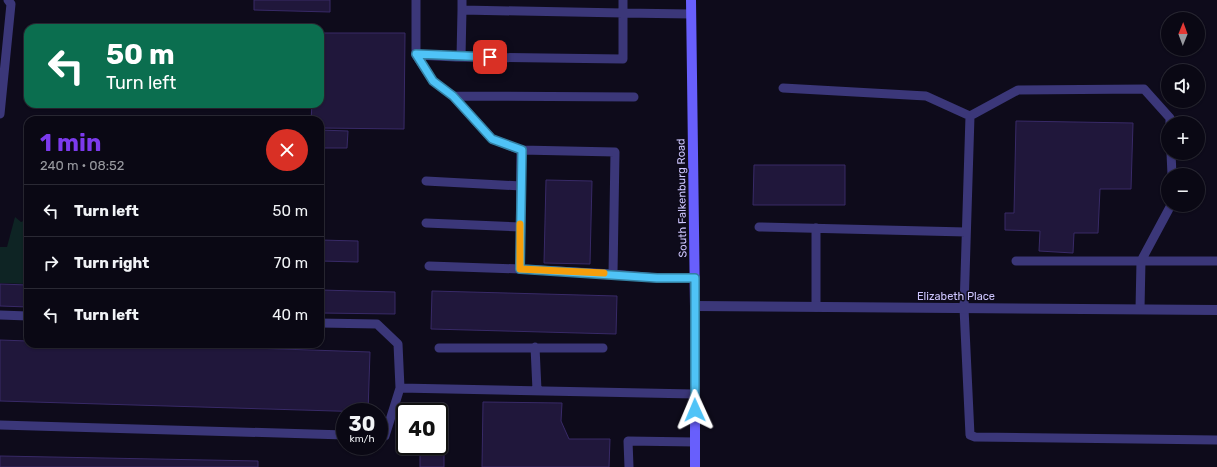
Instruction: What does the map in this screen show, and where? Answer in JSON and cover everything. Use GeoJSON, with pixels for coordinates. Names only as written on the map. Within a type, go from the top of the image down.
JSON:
{"type":"FeatureCollection","features":[{"type":"Feature","properties":{"kind":"street","name":"South Falkenburg Road"},"geometry":{"type":"LineString","coordinates":[[691,0],[695,278],[695,467]]}},
{"type":"Feature","properties":{"kind":"street","name":"Elizabeth Place"},"geometry":{"type":"LineString","coordinates":[[695,306],[1217,310]]}},
{"type":"Feature","properties":{"kind":"lane"},"geometry":{"type":"LineString","coordinates":[[0,114],[11,4],[8,0]]}},
{"type":"Feature","properties":{"kind":"lane"},"geometry":{"type":"LineString","coordinates":[[416,0],[416,54],[433,81],[453,96],[492,139],[522,150],[615,152],[613,274]]}},
{"type":"Feature","properties":{"kind":"lane"},"geometry":{"type":"LineString","coordinates":[[416,54],[461,57],[623,59],[623,0]]}},
{"type":"Feature","properties":{"kind":"lane"},"geometry":{"type":"LineString","coordinates":[[461,57],[462,5],[623,13],[691,14]]}},
{"type":"Feature","properties":{"kind":"lane"},"geometry":{"type":"LineString","coordinates":[[783,88],[926,96],[970,116]]}},
{"type":"Feature","properties":{"kind":"lane"},"geometry":{"type":"LineString","coordinates":[[970,116],[1018,90],[1144,89],[1168,116]]}},
{"type":"Feature","properties":{"kind":"lane"},"geometry":{"type":"LineString","coordinates":[[453,96],[634,97]]}},
{"type":"Feature","properties":{"kind":"lane"},"geometry":{"type":"LineString","coordinates":[[970,116],[964,308],[970,435],[975,437],[1217,440]]}},
{"type":"Feature","properties":{"kind":"lane"},"geometry":{"type":"LineString","coordinates":[[520,269],[522,150]]}},
{"type":"Feature","properties":{"kind":"lane"},"geometry":{"type":"LineString","coordinates":[[426,182],[521,186]]}},
{"type":"Feature","properties":{"kind":"lane"},"geometry":{"type":"LineString","coordinates":[[1140,309],[1141,261],[1167,212]]}},
{"type":"Feature","properties":{"kind":"lane"},"geometry":{"type":"LineString","coordinates":[[426,223],[520,227]]}},
{"type":"Feature","properties":{"kind":"lane"},"geometry":{"type":"LineString","coordinates":[[760,226],[966,232]]}},
{"type":"Feature","properties":{"kind":"lane"},"geometry":{"type":"LineString","coordinates":[[816,228],[816,307]]}},
{"type":"Feature","properties":{"kind":"lane"},"geometry":{"type":"LineString","coordinates":[[1016,261],[1217,261]]}},
{"type":"Feature","properties":{"kind":"lane"},"geometry":{"type":"LineString","coordinates":[[429,266],[520,269],[657,278],[695,278]]}},
{"type":"Feature","properties":{"kind":"lane"},"geometry":{"type":"LineString","coordinates":[[0,315],[24,316]]}},
{"type":"Feature","properties":{"kind":"lane"},"geometry":{"type":"LineString","coordinates":[[324,323],[377,324],[398,344],[400,388],[388,426]]}},
{"type":"Feature","properties":{"kind":"lane"},"geometry":{"type":"LineString","coordinates":[[535,347],[537,390]]}},
{"type":"Feature","properties":{"kind":"lane"},"geometry":{"type":"LineString","coordinates":[[439,348],[603,348]]}},
{"type":"Feature","properties":{"kind":"lane"},"geometry":{"type":"LineString","coordinates":[[400,388],[694,394]]}},
{"type":"Feature","properties":{"kind":"lane"},"geometry":{"type":"LineString","coordinates":[[0,424],[336,435]]}},
{"type":"Feature","properties":{"kind":"lane"},"geometry":{"type":"LineString","coordinates":[[628,467],[628,441],[696,442]]}},
{"type":"Feature","properties":{"kind":"green space"},"geometry":{"type":"Polygon","coordinates":[[[15,217],[21,222],[24,221],[24,284],[0,283],[0,247],[7,247],[15,217]]]}},
{"type":"Feature","properties":{"kind":"building"},"geometry":{"type":"Polygon","coordinates":[[[254,0],[330,0],[330,12],[254,10],[254,0]]]}},
{"type":"Feature","properties":{"kind":"building"},"geometry":{"type":"Polygon","coordinates":[[[324,33],[405,33],[404,129],[324,128],[324,116],[311,116],[312,108],[324,108],[324,33]]]}},
{"type":"Feature","properties":{"kind":"building"},"geometry":{"type":"Polygon","coordinates":[[[1016,121],[1133,123],[1131,189],[1100,189],[1098,233],[1074,233],[1073,253],[1039,251],[1040,231],[1005,230],[1005,213],[1014,213],[1016,121]]]}},
{"type":"Feature","properties":{"kind":"building"},"geometry":{"type":"Polygon","coordinates":[[[324,130],[348,131],[347,148],[324,148],[324,130]]]}},
{"type":"Feature","properties":{"kind":"building"},"geometry":{"type":"Polygon","coordinates":[[[754,165],[845,165],[845,205],[753,205],[754,165]]]}},
{"type":"Feature","properties":{"kind":"building"},"geometry":{"type":"Polygon","coordinates":[[[546,180],[592,181],[590,264],[544,263],[546,180]]]}},
{"type":"Feature","properties":{"kind":"building"},"geometry":{"type":"Polygon","coordinates":[[[324,240],[358,241],[358,262],[324,261],[324,240]]]}},
{"type":"Feature","properties":{"kind":"building"},"geometry":{"type":"Polygon","coordinates":[[[0,284],[24,285],[24,307],[0,306],[0,284]]]}},
{"type":"Feature","properties":{"kind":"building"},"geometry":{"type":"Polygon","coordinates":[[[324,290],[395,292],[395,314],[324,313],[324,290]]]}},
{"type":"Feature","properties":{"kind":"building"},"geometry":{"type":"Polygon","coordinates":[[[432,291],[617,296],[616,334],[431,329],[432,291]]]}},
{"type":"Feature","properties":{"kind":"building"},"geometry":{"type":"Polygon","coordinates":[[[0,340],[24,341],[24,348],[250,348],[370,352],[368,403],[336,403],[336,411],[0,401],[0,340]]]}},
{"type":"Feature","properties":{"kind":"building"},"geometry":{"type":"Polygon","coordinates":[[[483,402],[562,403],[561,421],[569,439],[610,439],[609,467],[482,467],[483,402]]]}},
{"type":"Feature","properties":{"kind":"building"},"geometry":{"type":"Polygon","coordinates":[[[420,455],[444,455],[444,467],[420,467],[420,455]]]}},
{"type":"Feature","properties":{"kind":"building"},"geometry":{"type":"Polygon","coordinates":[[[0,456],[258,461],[258,467],[0,467],[0,456]]]}},
{"type":"Feature","properties":{"kind":"slow traffic"},"geometry":{"type":"LineString","coordinates":[[520,224],[520,269],[604,273]]}},
{"type":"Feature","properties":{"kind":"route"},"geometry":{"type":"LineString","coordinates":[[490,57],[456,57],[416,54],[433,81],[453,96],[492,139],[522,150],[520,269],[657,278],[695,278],[695,410]]}}]}
